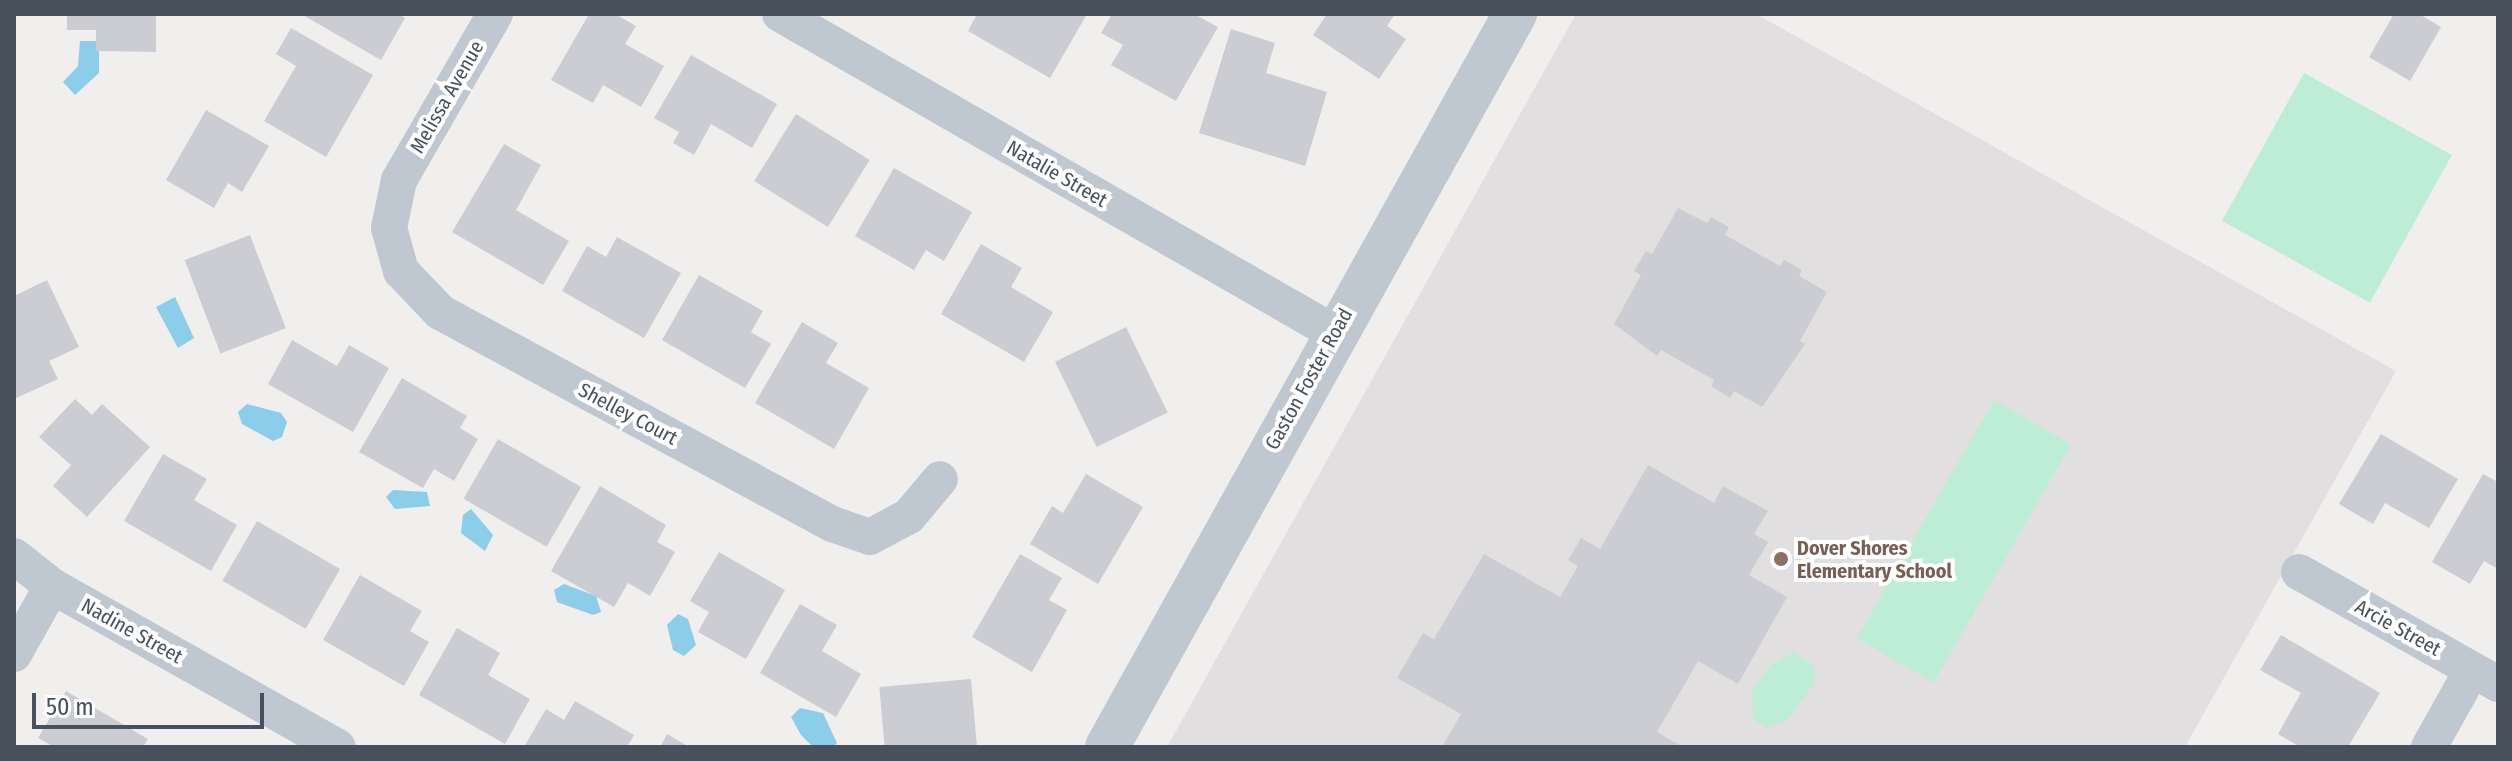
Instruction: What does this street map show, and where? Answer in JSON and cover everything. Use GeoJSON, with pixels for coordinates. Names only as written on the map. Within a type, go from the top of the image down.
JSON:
{"type":"FeatureCollection","features":[{"type":"Feature","properties":{"kind":"street","name":"Melissa Avenue"},"geometry":{"type":"LineString","coordinates":[[399,180],[495,14]]}},
{"type":"Feature","properties":{"kind":"street","name":"Natalie Street"},"geometry":{"type":"LineString","coordinates":[[780,14],[1335,333]]}},
{"type":"Feature","properties":{"kind":"street","name":"Gaston Foster Road"},"geometry":{"type":"LineString","coordinates":[[1107,747],[1515,14]]}},
{"type":"Feature","properties":{"kind":"street","name":"Shelley Court"},"geometry":{"type":"LineString","coordinates":[[399,180],[389,228],[401,271],[440,312],[832,524],[870,537],[909,516],[940,479]]}},
{"type":"Feature","properties":{"kind":"street","name":"Nadine Street"},"geometry":{"type":"LineString","coordinates":[[14,556],[52,586],[338,747]]}},
{"type":"Feature","properties":{"kind":"street","name":"Arcie Street"},"geometry":{"type":"LineString","coordinates":[[2299,572],[2485,677]]}},
{"type":"Feature","properties":{"kind":"street"},"geometry":{"type":"LineString","coordinates":[[14,654],[52,586]]}},
{"type":"Feature","properties":{"kind":"street"},"geometry":{"type":"LineString","coordinates":[[2429,747],[2485,677]]}},
{"type":"Feature","properties":{"kind":"shaded area","name":"Dover Shores Elementary School"},"geometry":{"type":"Polygon","coordinates":[[[1576,14],[1756,14],[2396,371],[2185,747],[1167,747],[1576,14]]]}},
{"type":"Feature","properties":{"kind":"green space"},"geometry":{"type":"Polygon","coordinates":[[[2304,73],[2452,155],[2370,303],[2222,221],[2304,73]]]}},
{"type":"Feature","properties":{"kind":"green space"},"geometry":{"type":"Polygon","coordinates":[[[1994,400],[2071,444],[1934,683],[1856,638],[1994,400]]]}},
{"type":"Feature","properties":{"kind":"green space"},"geometry":{"type":"Polygon","coordinates":[[[1794,652],[1815,667],[1814,684],[1788,719],[1767,728],[1754,720],[1751,692],[1772,664],[1794,652]]]}},
{"type":"Feature","properties":{"kind":"water"},"geometry":{"type":"Polygon","coordinates":[[[80,41],[99,41],[99,73],[75,95],[63,82],[78,66],[80,41]]]}},
{"type":"Feature","properties":{"kind":"water"},"geometry":{"type":"Polygon","coordinates":[[[175,297],[194,338],[178,348],[156,307],[175,297]]]}},
{"type":"Feature","properties":{"kind":"water"},"geometry":{"type":"Polygon","coordinates":[[[247,404],[281,413],[287,422],[282,437],[273,441],[242,424],[238,412],[247,404]]]}},
{"type":"Feature","properties":{"kind":"water"},"geometry":{"type":"Polygon","coordinates":[[[393,490],[427,492],[430,506],[395,509],[386,497],[393,490]]]}},
{"type":"Feature","properties":{"kind":"water"},"geometry":{"type":"Polygon","coordinates":[[[471,509],[493,535],[485,551],[461,533],[463,515],[471,509]]]}},
{"type":"Feature","properties":{"kind":"water"},"geometry":{"type":"Polygon","coordinates":[[[564,584],[596,596],[601,612],[593,615],[557,602],[554,590],[564,584]]]}},
{"type":"Feature","properties":{"kind":"water"},"geometry":{"type":"Polygon","coordinates":[[[678,614],[688,619],[696,645],[684,656],[673,650],[667,625],[678,614]]]}},
{"type":"Feature","properties":{"kind":"water"},"geometry":{"type":"Polygon","coordinates":[[[800,708],[823,713],[837,743],[833,747],[813,747],[801,735],[791,717],[800,708]]]}},
{"type":"Feature","properties":{"kind":"building"},"geometry":{"type":"Polygon","coordinates":[[[67,14],[156,14],[156,52],[96,51],[96,30],[67,30],[67,14]]]}},
{"type":"Feature","properties":{"kind":"building"},"geometry":{"type":"Polygon","coordinates":[[[301,14],[398,14],[405,18],[381,60],[301,14]]]}},
{"type":"Feature","properties":{"kind":"building"},"geometry":{"type":"Polygon","coordinates":[[[589,14],[615,14],[636,26],[625,44],[664,66],[641,107],[603,85],[593,103],[551,80],[589,14]]]}},
{"type":"Feature","properties":{"kind":"building"},"geometry":{"type":"Polygon","coordinates":[[[977,14],[1087,14],[1050,78],[968,31],[977,14]]]}},
{"type":"Feature","properties":{"kind":"building"},"geometry":{"type":"Polygon","coordinates":[[[1112,14],[1194,14],[1218,27],[1176,101],[1111,65],[1123,45],[1101,33],[1112,14]]]}},
{"type":"Feature","properties":{"kind":"building"},"geometry":{"type":"Polygon","coordinates":[[[1327,14],[1395,14],[1387,26],[1406,39],[1379,79],[1313,35],[1327,14]]]}},
{"type":"Feature","properties":{"kind":"building"},"geometry":{"type":"Polygon","coordinates":[[[2394,14],[2419,14],[2441,27],[2410,81],[2369,57],[2394,14]]]}},
{"type":"Feature","properties":{"kind":"building"},"geometry":{"type":"Polygon","coordinates":[[[291,28],[373,75],[326,157],[264,121],[296,66],[276,54],[291,28]]]}},
{"type":"Feature","properties":{"kind":"building"},"geometry":{"type":"Polygon","coordinates":[[[1231,29],[1275,43],[1266,73],[1327,92],[1305,166],[1199,133],[1231,29]]]}},
{"type":"Feature","properties":{"kind":"building"},"geometry":{"type":"Polygon","coordinates":[[[691,55],[777,104],[752,148],[711,124],[694,155],[673,143],[679,132],[654,118],[691,55]]]}},
{"type":"Feature","properties":{"kind":"building"},"geometry":{"type":"Polygon","coordinates":[[[206,110],[269,146],[242,192],[228,183],[214,208],[166,180],[206,110]]]}},
{"type":"Feature","properties":{"kind":"building"},"geometry":{"type":"Polygon","coordinates":[[[796,114],[870,160],[828,227],[754,181],[796,114]]]}},
{"type":"Feature","properties":{"kind":"building"},"geometry":{"type":"Polygon","coordinates":[[[504,144],[541,165],[516,210],[569,241],[543,285],[452,232],[504,144]]]}},
{"type":"Feature","properties":{"kind":"building"},"geometry":{"type":"Polygon","coordinates":[[[894,168],[972,212],[944,261],[926,250],[914,270],[855,236],[894,168]]]}},
{"type":"Feature","properties":{"kind":"building"},"geometry":{"type":"Polygon","coordinates":[[[1678,208],[1707,223],[1711,217],[1729,227],[1725,235],[1780,266],[1784,260],[1802,270],[1799,276],[1827,292],[1800,341],[1805,344],[1762,407],[1734,391],[1730,398],[1711,386],[1714,380],[1661,350],[1657,356],[1614,324],[1641,275],[1634,271],[1646,251],[1652,254],[1678,208]]]}},
{"type":"Feature","properties":{"kind":"building"},"geometry":{"type":"Polygon","coordinates":[[[250,235],[286,328],[220,353],[185,260],[250,235]]]}},
{"type":"Feature","properties":{"kind":"building"},"geometry":{"type":"Polygon","coordinates":[[[617,237],[681,273],[644,338],[562,291],[587,246],[606,257],[617,237]]]}},
{"type":"Feature","properties":{"kind":"building"},"geometry":{"type":"Polygon","coordinates":[[[981,244],[1022,268],[1011,287],[1053,312],[1024,362],[941,314],[981,244]]]}},
{"type":"Feature","properties":{"kind":"building"},"geometry":{"type":"Polygon","coordinates":[[[699,275],[763,311],[751,332],[771,344],[745,388],[662,340],[699,275]]]}},
{"type":"Feature","properties":{"kind":"building"},"geometry":{"type":"Polygon","coordinates":[[[47,280],[79,347],[49,361],[58,379],[14,399],[14,296],[47,280]]]}},
{"type":"Feature","properties":{"kind":"building"},"geometry":{"type":"Polygon","coordinates":[[[802,322],[838,343],[826,363],[869,388],[834,449],[755,403],[802,322]]]}},
{"type":"Feature","properties":{"kind":"building"},"geometry":{"type":"Polygon","coordinates":[[[1126,327],[1168,412],[1097,447],[1055,362],[1126,327]]]}},
{"type":"Feature","properties":{"kind":"building"},"geometry":{"type":"Polygon","coordinates":[[[292,340],[337,366],[349,345],[389,368],[353,432],[268,384],[292,340]]]}},
{"type":"Feature","properties":{"kind":"building"},"geometry":{"type":"Polygon","coordinates":[[[402,378],[467,416],[460,428],[478,439],[454,481],[434,469],[423,488],[359,452],[402,378]]]}},
{"type":"Feature","properties":{"kind":"building"},"geometry":{"type":"Polygon","coordinates":[[[75,399],[92,415],[102,404],[150,447],[87,517],[53,486],[71,465],[39,437],[75,399]]]}},
{"type":"Feature","properties":{"kind":"building"},"geometry":{"type":"Polygon","coordinates":[[[2381,434],[2458,479],[2429,528],[2385,503],[2373,524],[2339,504],[2381,434]]]}},
{"type":"Feature","properties":{"kind":"building"},"geometry":{"type":"Polygon","coordinates":[[[498,439],[581,487],[547,547],[464,499],[498,439]]]}},
{"type":"Feature","properties":{"kind":"building"},"geometry":{"type":"Polygon","coordinates":[[[163,454],[207,479],[194,500],[237,525],[211,571],[124,521],[163,454]]]}},
{"type":"Feature","properties":{"kind":"building"},"geometry":{"type":"Polygon","coordinates":[[[1648,465],[1714,503],[1723,486],[1768,511],[1754,534],[1768,542],[1749,575],[1787,597],[1738,684],[1698,661],[1657,732],[1683,747],[1442,747],[1461,714],[1397,678],[1423,633],[1434,639],[1484,554],[1560,597],[1578,566],[1568,560],[1581,538],[1600,549],[1648,465]]]}},
{"type":"Feature","properties":{"kind":"building"},"geometry":{"type":"Polygon","coordinates":[[[1086,474],[1143,507],[1098,584],[1030,544],[1052,506],[1063,513],[1086,474]]]}},
{"type":"Feature","properties":{"kind":"building"},"geometry":{"type":"Polygon","coordinates":[[[2483,474],[2498,482],[2498,569],[2484,561],[2470,584],[2432,562],[2483,474]]]}},
{"type":"Feature","properties":{"kind":"building"},"geometry":{"type":"Polygon","coordinates":[[[600,486],[666,525],[657,542],[675,552],[650,596],[628,583],[614,607],[551,571],[600,486]]]}},
{"type":"Feature","properties":{"kind":"building"},"geometry":{"type":"Polygon","coordinates":[[[257,521],[340,569],[306,629],[222,581],[257,521]]]}},
{"type":"Feature","properties":{"kind":"building"},"geometry":{"type":"Polygon","coordinates":[[[719,552],[785,590],[746,659],[698,632],[709,612],[690,601],[719,552]]]}},
{"type":"Feature","properties":{"kind":"building"},"geometry":{"type":"Polygon","coordinates":[[[1020,554],[1062,578],[1049,600],[1067,610],[1032,672],[972,637],[1020,554]]]}},
{"type":"Feature","properties":{"kind":"building"},"geometry":{"type":"Polygon","coordinates":[[[360,575],[422,611],[410,631],[429,642],[404,686],[323,640],[360,575]]]}},
{"type":"Feature","properties":{"kind":"building"},"geometry":{"type":"Polygon","coordinates":[[[800,604],[837,625],[822,651],[861,674],[836,717],[760,673],[800,604]]]}},
{"type":"Feature","properties":{"kind":"building"},"geometry":{"type":"Polygon","coordinates":[[[457,628],[500,653],[488,675],[530,699],[505,744],[419,695],[457,628]]]}},
{"type":"Feature","properties":{"kind":"building"},"geometry":{"type":"Polygon","coordinates":[[[2281,635],[2380,693],[2348,747],[2300,747],[2278,734],[2301,693],[2260,670],[2281,635]]]}},
{"type":"Feature","properties":{"kind":"building"},"geometry":{"type":"Polygon","coordinates":[[[971,679],[977,747],[885,747],[879,687],[971,679]]]}},
{"type":"Feature","properties":{"kind":"building"},"geometry":{"type":"Polygon","coordinates":[[[66,691],[148,739],[143,747],[54,747],[38,738],[66,691]]]}},
{"type":"Feature","properties":{"kind":"building"},"geometry":{"type":"Polygon","coordinates":[[[575,701],[634,735],[627,747],[524,747],[546,709],[564,720],[575,701]]]}},
{"type":"Feature","properties":{"kind":"building"},"geometry":{"type":"Polygon","coordinates":[[[667,734],[689,747],[660,747],[667,734]]]}},
{"type":"Feature","properties":{"kind":"place","name":"Dover Shores Elementary School"},"geometry":{"type":"Point","coordinates":[1781,559]}}]}
